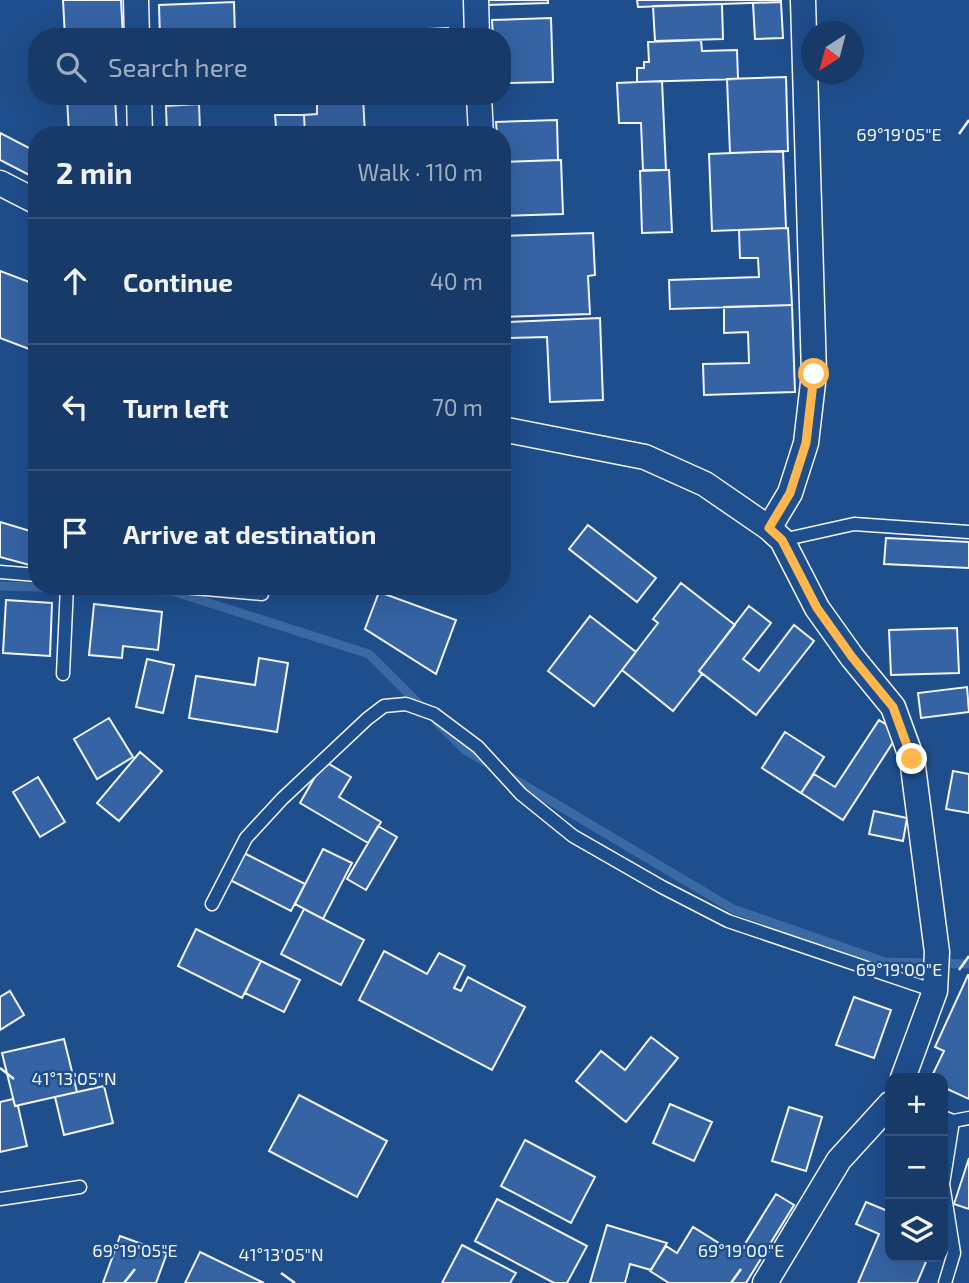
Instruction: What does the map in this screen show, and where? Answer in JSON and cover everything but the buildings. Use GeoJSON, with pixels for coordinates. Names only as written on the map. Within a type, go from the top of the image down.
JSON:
{"type":"FeatureCollection","features":[{"type":"Feature","properties":{"kind":"street"},"geometry":{"type":"LineString","coordinates":[[136,0],[137,28]]}},
{"type":"Feature","properties":{"kind":"street"},"geometry":{"type":"LineString","coordinates":[[476,0],[477,28]]}},
{"type":"Feature","properties":{"kind":"street"},"geometry":{"type":"LineString","coordinates":[[775,534],[806,443],[814,374],[803,0]]}},
{"type":"Feature","properties":{"kind":"street"},"geometry":{"type":"LineString","coordinates":[[139,105],[140,126]]}},
{"type":"Feature","properties":{"kind":"street"},"geometry":{"type":"LineString","coordinates":[[480,105],[481,126]]}},
{"type":"Feature","properties":{"kind":"street"},"geometry":{"type":"LineString","coordinates":[[0,183],[28,197]]}},
{"type":"Feature","properties":{"kind":"street"},"geometry":{"type":"LineString","coordinates":[[511,431],[645,457],[705,484],[775,534],[817,608],[893,707],[912,759],[936,973],[905,1073]]}},
{"type":"Feature","properties":{"kind":"street"},"geometry":{"type":"LineString","coordinates":[[765,1283],[839,1160],[885,1109]]}},
{"type":"Feature","properties":{"kind":"lane"},"geometry":{"type":"LineString","coordinates":[[775,534],[854,524],[969,532]]}},
{"type":"Feature","properties":{"kind":"lane"},"geometry":{"type":"LineString","coordinates":[[0,572],[28,574]]}},
{"type":"Feature","properties":{"kind":"lane"},"geometry":{"type":"LineString","coordinates":[[63,674],[66,595]]}},
{"type":"Feature","properties":{"kind":"lane"},"geometry":{"type":"LineString","coordinates":[[212,904],[246,838],[282,799],[367,719],[384,706],[406,704],[434,714],[478,747],[521,794],[573,836],[728,921],[936,973]]}},
{"type":"Feature","properties":{"kind":"lane"},"geometry":{"type":"LineString","coordinates":[[948,1119],[969,1118]]}},
{"type":"Feature","properties":{"kind":"lane"},"geometry":{"type":"LineString","coordinates":[[945,1283],[954,1253],[943,1184],[947,1136]]}},
{"type":"Feature","properties":{"kind":"lane"},"geometry":{"type":"LineString","coordinates":[[0,1199],[80,1187]]}},
{"type":"Feature","properties":{"kind":"waterway"},"geometry":{"type":"LineString","coordinates":[[0,586],[28,587]]}},
{"type":"Feature","properties":{"kind":"waterway"},"geometry":{"type":"LineString","coordinates":[[185,595],[369,654],[424,709]]}},
{"type":"Feature","properties":{"kind":"waterway"},"geometry":{"type":"LineString","coordinates":[[437,722],[465,750],[491,765]]}},
{"type":"Feature","properties":{"kind":"waterway"},"geometry":{"type":"LineString","coordinates":[[509,776],[733,909],[885,962],[969,964]]}},
{"type":"Feature","properties":{"kind":"route"},"geometry":{"type":"LineString","coordinates":[[814,374],[806,443],[790,493],[769,528],[782,540],[817,608],[893,707],[912,759]]}}]}
